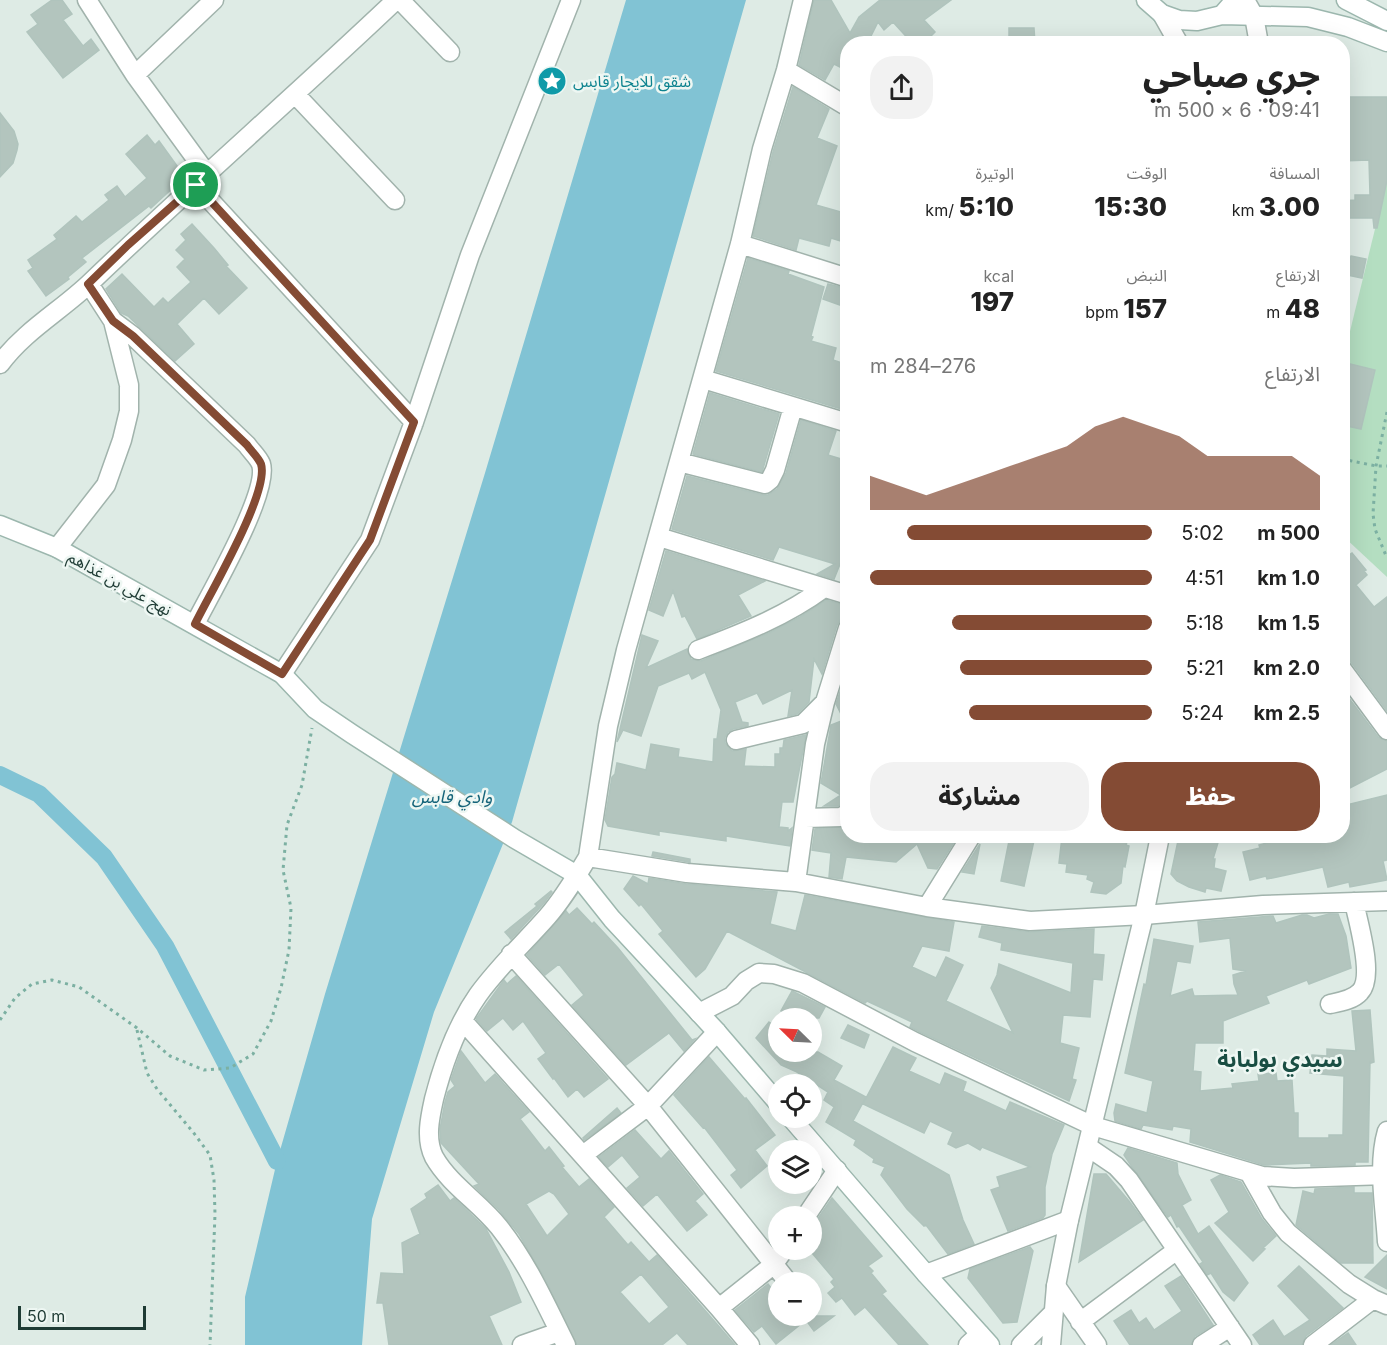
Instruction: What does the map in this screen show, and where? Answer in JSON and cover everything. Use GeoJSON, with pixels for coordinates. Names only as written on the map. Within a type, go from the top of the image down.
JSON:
{"type":"FeatureCollection","features":[{"type":"Feature","properties":{"kind":"street"},"geometry":{"type":"LineString","coordinates":[[87,0],[202,180],[414,422]]}},
{"type":"Feature","properties":{"kind":"street"},"geometry":{"type":"LineString","coordinates":[[135,75],[214,0]]}},
{"type":"Feature","properties":{"kind":"street"},"geometry":{"type":"LineString","coordinates":[[0,364],[36,327],[88,284],[398,0],[450,52]]}},
{"type":"Feature","properties":{"kind":"street"},"geometry":{"type":"LineString","coordinates":[[282,674],[370,540],[414,422],[470,255],[571,0]]}},
{"type":"Feature","properties":{"kind":"street"},"geometry":{"type":"LineString","coordinates":[[522,1345],[563,1339],[535,1283],[505,1235],[448,1177],[433,1155],[429,1137],[430,1115],[441,1072],[463,1021],[477,997],[511,954],[549,915],[588,857],[613,704],[626,650],[741,244],[762,149],[804,0]]}},
{"type":"Feature","properties":{"kind":"street"},"geometry":{"type":"LineString","coordinates":[[1222,15],[1235,0]]}},
{"type":"Feature","properties":{"kind":"street"},"geometry":{"type":"LineString","coordinates":[[1245,0],[1254,16],[1258,36]]}},
{"type":"Feature","properties":{"kind":"street"},"geometry":{"type":"LineString","coordinates":[[1346,0],[1387,21]]}},
{"type":"Feature","properties":{"kind":"street"},"geometry":{"type":"LineString","coordinates":[[1148,5],[1179,20],[1197,21],[1222,15],[1287,16],[1327,21],[1387,42]]}},
{"type":"Feature","properties":{"kind":"street"},"geometry":{"type":"LineString","coordinates":[[1148,5],[1173,36]]}},
{"type":"Feature","properties":{"kind":"street"},"geometry":{"type":"LineString","coordinates":[[786,70],[840,102]]}},
{"type":"Feature","properties":{"kind":"street"},"geometry":{"type":"LineString","coordinates":[[295,94],[395,200]]}},
{"type":"Feature","properties":{"kind":"street"},"geometry":{"type":"LineString","coordinates":[[741,244],[840,275]]}},
{"type":"Feature","properties":{"kind":"street"},"geometry":{"type":"LineString","coordinates":[[88,284],[113,321],[133,336],[247,445],[261,464],[262,471],[251,512],[195,624]]}},
{"type":"Feature","properties":{"kind":"street"},"geometry":{"type":"LineString","coordinates":[[57,548],[106,485],[122,440],[129,411],[129,385],[113,321]]}},
{"type":"Feature","properties":{"kind":"street"},"geometry":{"type":"LineString","coordinates":[[703,378],[840,421]]}},
{"type":"Feature","properties":{"kind":"street"},"geometry":{"type":"LineString","coordinates":[[680,462],[765,484],[775,470],[793,407]]}},
{"type":"Feature","properties":{"kind":"street","name":"نهج علي بن غذاهم"},"geometry":{"type":"LineString","coordinates":[[0,525],[57,548],[282,674],[315,709],[515,839],[577,875]]}},
{"type":"Feature","properties":{"kind":"street"},"geometry":{"type":"LineString","coordinates":[[659,537],[840,593]]}},
{"type":"Feature","properties":{"kind":"street"},"geometry":{"type":"LineString","coordinates":[[698,650],[774,619],[806,602],[824,588]]}},
{"type":"Feature","properties":{"kind":"street"},"geometry":{"type":"LineString","coordinates":[[796,882],[815,744],[840,654]]}},
{"type":"Feature","properties":{"kind":"street"},"geometry":{"type":"LineString","coordinates":[[1350,680],[1387,730]]}},
{"type":"Feature","properties":{"kind":"street"},"geometry":{"type":"LineString","coordinates":[[736,740],[802,724],[825,702]]}},
{"type":"Feature","properties":{"kind":"street"},"geometry":{"type":"LineString","coordinates":[[805,818],[840,817]]}},
{"type":"Feature","properties":{"kind":"street"},"geometry":{"type":"LineString","coordinates":[[927,907],[967,843]]}},
{"type":"Feature","properties":{"kind":"street"},"geometry":{"type":"LineString","coordinates":[[1051,1345],[1056,1286],[1069,1220],[1094,1126],[1144,915],[1159,843]]}},
{"type":"Feature","properties":{"kind":"street"},"geometry":{"type":"LineString","coordinates":[[588,857],[687,873],[796,882],[927,907],[1030,921],[1144,915],[1263,905],[1387,901]]}},
{"type":"Feature","properties":{"kind":"street"},"geometry":{"type":"LineString","coordinates":[[577,875],[612,919],[717,1032],[768,1091]]}},
{"type":"Feature","properties":{"kind":"street"},"geometry":{"type":"LineString","coordinates":[[1330,1004],[1360,993],[1366,983],[1366,968],[1354,902]]}},
{"type":"Feature","properties":{"kind":"street"},"geometry":{"type":"LineString","coordinates":[[511,954],[648,1106],[779,1272]]}},
{"type":"Feature","properties":{"kind":"street"},"geometry":{"type":"LineString","coordinates":[[699,1014],[732,996],[746,981],[759,973],[774,974],[803,983],[915,1042],[1094,1126],[1250,1174],[1294,1178],[1385,1175]]}},
{"type":"Feature","properties":{"kind":"street"},"geometry":{"type":"LineString","coordinates":[[463,1021],[750,1345]]}},
{"type":"Feature","properties":{"kind":"street"},"geometry":{"type":"LineString","coordinates":[[583,1155],[648,1106],[717,1032]]}},
{"type":"Feature","properties":{"kind":"street"},"geometry":{"type":"LineString","coordinates":[[800,1128],[926,1274],[979,1341]]}},
{"type":"Feature","properties":{"kind":"street"},"geometry":{"type":"LineString","coordinates":[[1387,1131],[1385,1140],[1387,1242]]}},
{"type":"Feature","properties":{"kind":"street"},"geometry":{"type":"LineString","coordinates":[[1088,1147],[1116,1166],[1129,1180],[1242,1345]]}},
{"type":"Feature","properties":{"kind":"street"},"geometry":{"type":"LineString","coordinates":[[813,1206],[837,1170]]}},
{"type":"Feature","properties":{"kind":"street"},"geometry":{"type":"LineString","coordinates":[[1250,1174],[1272,1213],[1284,1228],[1349,1284],[1380,1302],[1313,1345]]}},
{"type":"Feature","properties":{"kind":"street"},"geometry":{"type":"LineString","coordinates":[[926,1274],[1069,1220]]}},
{"type":"Feature","properties":{"kind":"street"},"geometry":{"type":"LineString","coordinates":[[1080,1322],[1177,1251]]}},
{"type":"Feature","properties":{"kind":"street"},"geometry":{"type":"LineString","coordinates":[[719,1308],[777,1260]]}},
{"type":"Feature","properties":{"kind":"street"},"geometry":{"type":"LineString","coordinates":[[1056,1286],[1096,1345]]}},
{"type":"Feature","properties":{"kind":"street"},"geometry":{"type":"LineString","coordinates":[[1021,1345],[1052,1314]]}},
{"type":"Feature","properties":{"kind":"street"},"geometry":{"type":"LineString","coordinates":[[1202,1345],[1230,1327]]}},
{"type":"Feature","properties":{"kind":"path"},"geometry":{"type":"LineString","coordinates":[[1387,412],[1376,466],[1373,514],[1375,529],[1387,558]]}},
{"type":"Feature","properties":{"kind":"path"},"geometry":{"type":"LineString","coordinates":[[1350,461],[1387,466]]}},
{"type":"Feature","properties":{"kind":"path"},"geometry":{"type":"LineString","coordinates":[[0,1020],[15,998],[32,984],[52,980],[79,987],[137,1028],[170,1056],[204,1070],[230,1068],[254,1054],[271,1021],[289,950],[291,908],[283,870],[287,825],[302,785],[315,709]]}},
{"type":"Feature","properties":{"kind":"path"},"geometry":{"type":"LineString","coordinates":[[137,1028],[147,1073],[157,1089],[210,1155],[214,1180],[215,1214],[210,1345]]}},
{"type":"Feature","properties":{"kind":"green space"},"geometry":{"type":"Polygon","coordinates":[[[1387,180],[1387,577],[1350,543],[1350,331],[1387,180]]]}},
{"type":"Feature","properties":{"kind":"water","name":"وادي قابس"},"geometry":{"type":"Polygon","coordinates":[[[626,0],[746,0],[512,822],[434,1012],[372,1219],[362,1345],[245,1345],[245,1297],[277,1161],[325,994],[485,473],[626,0]]]}},
{"type":"Feature","properties":{"kind":"building"},"geometry":{"type":"Polygon","coordinates":[[[52,0],[62,0],[72,14],[63,20],[83,46],[91,39],[99,50],[63,78],[27,32],[38,24],[31,15],[52,0]]]}},
{"type":"Feature","properties":{"kind":"building"},"geometry":{"type":"Polygon","coordinates":[[[814,0],[831,0],[850,33],[859,17],[880,0],[951,0],[924,20],[935,32],[931,36],[906,36],[893,22],[884,30],[878,22],[871,36],[840,36],[840,67],[834,64],[825,80],[799,65],[814,0]]]}},
{"type":"Feature","properties":{"kind":"building"},"geometry":{"type":"Polygon","coordinates":[[[1009,28],[1034,28],[1034,36],[1009,36],[1009,28]]]}},
{"type":"Feature","properties":{"kind":"building"},"geometry":{"type":"Polygon","coordinates":[[[793,87],[829,109],[817,138],[837,146],[816,205],[840,212],[840,241],[831,238],[829,246],[799,238],[796,250],[753,236],[773,152],[793,87]]]}},
{"type":"Feature","properties":{"kind":"building"},"geometry":{"type":"Polygon","coordinates":[[[1350,97],[1387,97],[1387,180],[1377,228],[1374,228],[1373,218],[1350,218],[1350,200],[1355,200],[1355,195],[1370,195],[1369,160],[1350,161],[1350,97]]]}},
{"type":"Feature","properties":{"kind":"building"},"geometry":{"type":"Polygon","coordinates":[[[0,113],[14,131],[18,144],[13,163],[0,177],[0,113]]]}},
{"type":"Feature","properties":{"kind":"building"},"geometry":{"type":"Polygon","coordinates":[[[147,135],[155,145],[159,141],[180,170],[181,177],[178,183],[151,208],[149,206],[82,258],[86,262],[68,277],[69,279],[46,296],[28,271],[33,268],[28,260],[57,239],[54,235],[76,216],[82,222],[109,200],[105,195],[117,186],[125,197],[147,178],[126,154],[147,135]]]}},
{"type":"Feature","properties":{"kind":"building"},"geometry":{"type":"Polygon","coordinates":[[[192,224],[247,288],[219,314],[204,298],[177,324],[194,344],[175,361],[128,316],[121,313],[106,289],[122,274],[154,307],[163,298],[168,303],[191,282],[177,267],[185,259],[176,250],[186,240],[181,234],[192,224]]]}},
{"type":"Feature","properties":{"kind":"building"},"geometry":{"type":"Polygon","coordinates":[[[1351,256],[1366,259],[1362,278],[1350,276],[1351,256]]]}},
{"type":"Feature","properties":{"kind":"building"},"geometry":{"type":"Polygon","coordinates":[[[748,258],[789,271],[788,274],[824,287],[811,341],[836,348],[833,360],[840,362],[840,409],[716,371],[748,258]]]}},
{"type":"Feature","properties":{"kind":"building"},"geometry":{"type":"Polygon","coordinates":[[[828,284],[840,287],[840,305],[823,299],[828,284]]]}},
{"type":"Feature","properties":{"kind":"building"},"geometry":{"type":"Polygon","coordinates":[[[1350,364],[1375,370],[1361,429],[1350,427],[1350,364]]]}},
{"type":"Feature","properties":{"kind":"building"},"geometry":{"type":"Polygon","coordinates":[[[710,393],[779,414],[762,472],[693,454],[710,393]]]}},
{"type":"Feature","properties":{"kind":"building"},"geometry":{"type":"Polygon","coordinates":[[[801,420],[836,431],[828,455],[840,459],[840,564],[834,579],[817,574],[835,564],[779,547],[773,560],[672,529],[687,476],[768,495],[777,489],[786,473],[801,420]]]}},
{"type":"Feature","properties":{"kind":"building"},"geometry":{"type":"Polygon","coordinates":[[[666,551],[765,581],[738,595],[751,616],[697,639],[685,616],[682,617],[673,591],[663,616],[649,610],[666,551]]]}},
{"type":"Feature","properties":{"kind":"building"},"geometry":{"type":"Polygon","coordinates":[[[1352,553],[1366,570],[1364,571],[1367,575],[1356,585],[1374,607],[1387,597],[1387,711],[1350,662],[1350,554],[1352,553]]]}},
{"type":"Feature","properties":{"kind":"building"},"geometry":{"type":"Polygon","coordinates":[[[826,600],[840,604],[840,620],[822,674],[814,659],[809,702],[797,714],[788,716],[792,690],[763,704],[757,693],[735,702],[742,722],[748,723],[748,726],[733,729],[725,737],[725,743],[732,751],[746,749],[744,766],[775,767],[775,754],[780,754],[784,740],[806,735],[793,802],[782,802],[779,827],[788,828],[788,831],[792,828],[790,846],[726,836],[726,841],[659,831],[659,835],[608,826],[605,820],[612,777],[615,774],[617,763],[646,770],[651,744],[679,749],[678,757],[713,762],[714,739],[717,739],[721,710],[705,672],[692,679],[689,673],[658,686],[641,736],[623,730],[617,742],[642,635],[658,641],[646,668],[687,649],[691,659],[701,661],[769,633],[826,600]]]}},
{"type":"Feature","properties":{"kind":"building"},"geometry":{"type":"Polygon","coordinates":[[[840,692],[840,712],[836,704],[840,692]]]}},
{"type":"Feature","properties":{"kind":"building"},"geometry":{"type":"Polygon","coordinates":[[[1350,700],[1378,737],[1387,741],[1387,769],[1350,788],[1350,700]]]}},
{"type":"Feature","properties":{"kind":"building"},"geometry":{"type":"Polygon","coordinates":[[[840,722],[840,794],[821,783],[831,725],[840,722]]]}},
{"type":"Feature","properties":{"kind":"building"},"geometry":{"type":"Polygon","coordinates":[[[1387,795],[1387,860],[1383,861],[1387,880],[1350,887],[1349,882],[1328,887],[1323,867],[1267,879],[1266,876],[1250,880],[1243,852],[1260,848],[1259,845],[1267,843],[1350,843],[1350,804],[1387,795]]]}},
{"type":"Feature","properties":{"kind":"building"},"geometry":{"type":"Polygon","coordinates":[[[840,796],[840,805],[824,806],[840,796]]]}},
{"type":"Feature","properties":{"kind":"building"},"geometry":{"type":"Polygon","coordinates":[[[840,827],[840,843],[954,843],[937,869],[928,868],[917,844],[896,862],[846,857],[842,879],[829,877],[831,853],[812,850],[815,829],[840,827]]]}},
{"type":"Feature","properties":{"kind":"building"},"geometry":{"type":"Polygon","coordinates":[[[1009,843],[1033,843],[1024,886],[1001,881],[1009,843]]]}},
{"type":"Feature","properties":{"kind":"building"},"geometry":{"type":"Polygon","coordinates":[[[1061,843],[1127,843],[1129,846],[1121,883],[1106,894],[1091,892],[1094,882],[1087,879],[1088,875],[1066,872],[1067,864],[1059,863],[1061,843]]]}},
{"type":"Feature","properties":{"kind":"building"},"geometry":{"type":"Polygon","coordinates":[[[1178,843],[1218,843],[1213,859],[1215,859],[1214,868],[1226,871],[1221,891],[1206,888],[1205,892],[1189,887],[1177,881],[1171,874],[1178,843]]]}},
{"type":"Feature","properties":{"kind":"building"},"geometry":{"type":"Polygon","coordinates":[[[980,844],[974,874],[962,872],[980,844]]]}},
{"type":"Feature","properties":{"kind":"building"},"geometry":{"type":"Polygon","coordinates":[[[653,852],[690,859],[690,862],[652,856],[653,852]]]}},
{"type":"Feature","properties":{"kind":"building"},"geometry":{"type":"Polygon","coordinates":[[[633,876],[648,884],[649,878],[686,884],[777,892],[770,924],[796,931],[805,895],[954,922],[949,951],[922,946],[912,967],[936,978],[946,957],[963,965],[946,1001],[1013,1033],[991,988],[999,964],[1071,993],[1073,963],[1001,950],[1002,943],[979,937],[982,926],[1030,932],[1094,929],[1093,954],[1104,955],[1102,980],[1093,979],[1090,1017],[1063,1015],[1060,1043],[1079,1048],[1072,1079],[1076,1080],[1069,1101],[920,1032],[910,1027],[912,1022],[867,1001],[865,1003],[727,931],[705,969],[696,977],[659,934],[663,931],[641,904],[639,906],[624,889],[633,876]]]}},
{"type":"Feature","properties":{"kind":"building"},"geometry":{"type":"Polygon","coordinates":[[[551,891],[544,903],[511,939],[505,932],[537,906],[535,904],[551,891]]]}},
{"type":"Feature","properties":{"kind":"building"},"geometry":{"type":"Polygon","coordinates":[[[577,908],[592,924],[594,922],[618,948],[692,1040],[695,1039],[684,1051],[669,1033],[626,1065],[572,1005],[584,995],[559,964],[545,975],[527,955],[566,911],[569,915],[577,908]]]}},
{"type":"Feature","properties":{"kind":"building"},"geometry":{"type":"Polygon","coordinates":[[[1338,914],[1346,936],[1351,968],[1309,984],[1307,980],[1266,996],[1269,1003],[1223,1021],[1223,1043],[1195,1043],[1193,1071],[1201,1072],[1200,1091],[1233,1088],[1232,1084],[1259,1081],[1258,1074],[1276,1073],[1277,1081],[1292,1080],[1294,1113],[1298,1113],[1298,1138],[1329,1138],[1329,1135],[1343,1135],[1344,1076],[1310,1073],[1312,1055],[1327,1056],[1327,1049],[1356,1051],[1352,1011],[1370,1010],[1374,1062],[1370,1061],[1368,1162],[1355,1162],[1355,1165],[1311,1166],[1311,1163],[1264,1165],[1190,1142],[1191,1129],[1173,1126],[1172,1130],[1143,1125],[1141,1129],[1115,1121],[1116,1104],[1147,1113],[1153,1081],[1125,1073],[1144,984],[1146,985],[1154,939],[1193,946],[1190,963],[1177,961],[1170,996],[1192,989],[1194,996],[1238,995],[1233,975],[1246,971],[1233,969],[1230,938],[1200,942],[1198,922],[1273,916],[1276,923],[1302,915],[1314,918],[1338,914]]]}},
{"type":"Feature","properties":{"kind":"building"},"geometry":{"type":"Polygon","coordinates":[[[516,976],[608,1079],[584,1097],[577,1089],[568,1097],[553,1079],[538,1059],[546,1053],[523,1021],[513,1030],[503,1018],[487,1031],[476,1019],[504,980],[507,984],[516,976]]]}},
{"type":"Feature","properties":{"kind":"building"},"geometry":{"type":"Polygon","coordinates":[[[792,991],[825,1007],[822,1012],[822,1008],[783,1008],[792,991]]]}},
{"type":"Feature","properties":{"kind":"building"},"geometry":{"type":"Polygon","coordinates":[[[768,1023],[768,1051],[756,1038],[768,1023]]]}},
{"type":"Feature","properties":{"kind":"building"},"geometry":{"type":"Polygon","coordinates":[[[848,1025],[869,1035],[864,1048],[841,1038],[848,1025]]]}},
{"type":"Feature","properties":{"kind":"building"},"geometry":{"type":"Polygon","coordinates":[[[893,1047],[916,1058],[909,1071],[940,1085],[945,1073],[966,1082],[963,1091],[1006,1111],[1010,1102],[1064,1125],[1052,1154],[1045,1187],[1045,1215],[1043,1218],[1008,1231],[991,1190],[1000,1187],[997,1177],[1030,1167],[982,1147],[980,1150],[968,1143],[956,1148],[948,1144],[953,1132],[930,1121],[924,1133],[863,1104],[893,1047]]]}},
{"type":"Feature","properties":{"kind":"building"},"geometry":{"type":"Polygon","coordinates":[[[461,1051],[485,1083],[495,1074],[529,1112],[520,1119],[545,1151],[549,1147],[579,1187],[589,1179],[614,1207],[604,1217],[628,1245],[631,1242],[649,1262],[657,1255],[735,1345],[688,1345],[677,1333],[662,1345],[577,1345],[545,1279],[519,1234],[499,1210],[474,1186],[479,1184],[441,1143],[440,1129],[445,1102],[448,1092],[455,1086],[451,1080],[461,1051]],[[549,1191],[526,1204],[547,1236],[569,1214],[554,1194],[549,1191]],[[641,1274],[620,1292],[649,1324],[669,1307],[641,1274]]]}},
{"type":"Feature","properties":{"kind":"building"},"geometry":{"type":"Polygon","coordinates":[[[822,1054],[842,1066],[834,1080],[866,1097],[853,1121],[949,1175],[963,1220],[974,1244],[948,1254],[926,1225],[924,1226],[907,1209],[881,1175],[885,1167],[873,1162],[874,1159],[854,1145],[856,1140],[826,1122],[834,1107],[824,1100],[828,1092],[822,1088],[822,1074],[800,1074],[778,1062],[822,1062],[822,1054]]]}},
{"type":"Feature","properties":{"kind":"building"},"geometry":{"type":"Polygon","coordinates":[[[709,1057],[775,1135],[755,1150],[767,1166],[741,1188],[731,1175],[737,1170],[704,1127],[674,1095],[709,1057]]]}},
{"type":"Feature","properties":{"kind":"building"},"geometry":{"type":"Polygon","coordinates":[[[617,1108],[621,1113],[584,1140],[583,1138],[617,1108]]]}},
{"type":"Feature","properties":{"kind":"building"},"geometry":{"type":"Polygon","coordinates":[[[635,1130],[661,1159],[669,1151],[703,1194],[695,1201],[707,1215],[687,1231],[657,1194],[643,1206],[627,1188],[640,1177],[622,1155],[608,1167],[599,1157],[635,1130]]]}},
{"type":"Feature","properties":{"kind":"building"},"geometry":{"type":"Polygon","coordinates":[[[1128,1148],[1177,1163],[1178,1174],[1191,1200],[1182,1205],[1198,1234],[1209,1226],[1248,1283],[1234,1301],[1223,1292],[1211,1273],[1207,1275],[1200,1264],[1203,1262],[1179,1226],[1177,1227],[1171,1215],[1168,1217],[1130,1164],[1124,1155],[1128,1148]]]}},
{"type":"Feature","properties":{"kind":"building"},"geometry":{"type":"Polygon","coordinates":[[[1094,1174],[1106,1174],[1143,1220],[1079,1262],[1094,1174]]]}},
{"type":"Feature","properties":{"kind":"building"},"geometry":{"type":"Polygon","coordinates":[[[1220,1175],[1241,1182],[1262,1219],[1276,1236],[1253,1261],[1215,1223],[1229,1212],[1211,1180],[1220,1175]]]}},
{"type":"Feature","properties":{"kind":"building"},"geometry":{"type":"Polygon","coordinates":[[[438,1185],[450,1201],[454,1198],[486,1229],[509,1272],[521,1302],[489,1316],[502,1345],[389,1345],[383,1303],[377,1303],[381,1273],[404,1274],[402,1243],[420,1234],[411,1209],[427,1198],[425,1194],[438,1185]]]}},
{"type":"Feature","properties":{"kind":"building"},"geometry":{"type":"Polygon","coordinates":[[[1354,1187],[1354,1193],[1372,1193],[1373,1263],[1341,1263],[1296,1225],[1303,1191],[1314,1194],[1315,1189],[1354,1187]]]}},
{"type":"Feature","properties":{"kind":"building"},"geometry":{"type":"Polygon","coordinates":[[[832,1198],[882,1256],[868,1266],[873,1271],[871,1273],[886,1291],[882,1294],[928,1345],[899,1345],[865,1307],[855,1315],[842,1298],[836,1302],[828,1293],[835,1287],[831,1282],[834,1279],[818,1260],[822,1260],[822,1213],[832,1198]]]}},
{"type":"Feature","properties":{"kind":"building"},"geometry":{"type":"Polygon","coordinates":[[[1030,1247],[1033,1251],[1017,1322],[1003,1323],[968,1278],[970,1269],[1030,1247]]]}},
{"type":"Feature","properties":{"kind":"building"},"geometry":{"type":"Polygon","coordinates":[[[1387,1255],[1387,1289],[1365,1277],[1387,1255]]]}},
{"type":"Feature","properties":{"kind":"building"},"geometry":{"type":"Polygon","coordinates":[[[1299,1266],[1343,1308],[1306,1336],[1302,1345],[1260,1345],[1253,1335],[1273,1320],[1284,1337],[1310,1320],[1278,1286],[1299,1266]]]}},
{"type":"Feature","properties":{"kind":"building"},"geometry":{"type":"Polygon","coordinates":[[[1181,1276],[1213,1325],[1195,1336],[1191,1345],[1130,1345],[1114,1321],[1131,1310],[1139,1323],[1146,1318],[1154,1330],[1182,1311],[1165,1286],[1181,1276]]]}},
{"type":"Feature","properties":{"kind":"building"},"geometry":{"type":"Polygon","coordinates":[[[768,1284],[768,1326],[798,1326],[776,1344],[762,1326],[754,1332],[735,1310],[768,1284]]]}},
{"type":"Feature","properties":{"kind":"building"},"geometry":{"type":"Polygon","coordinates":[[[822,1316],[834,1316],[822,1325],[822,1316]]]}},
{"type":"Feature","properties":{"kind":"building"},"geometry":{"type":"Polygon","coordinates":[[[810,1326],[821,1326],[814,1331],[810,1326]]]}},
{"type":"Feature","properties":{"kind":"building"},"geometry":{"type":"Polygon","coordinates":[[[1348,1333],[1356,1345],[1331,1345],[1348,1333]]]}},
{"type":"Feature","properties":{"kind":"waterway"},"geometry":{"type":"LineString","coordinates":[[0,775],[39,794],[104,857],[165,946],[277,1161]]}},
{"type":"Feature","properties":{"kind":"place","name":"شقق للايجار قابس"},"geometry":{"type":"Point","coordinates":[552,81]}},
{"type":"Feature","properties":{"kind":"district","name":"سيدي بولبابة"},"geometry":{"type":"Point","coordinates":[1280,1059]}},
{"type":"Feature","properties":{"kind":"route"},"geometry":{"type":"LineString","coordinates":[[196,185],[414,422],[370,540],[282,674],[195,624],[251,512],[262,471],[261,464],[247,445],[133,336],[113,321],[88,284],[196,185]]}}]}
